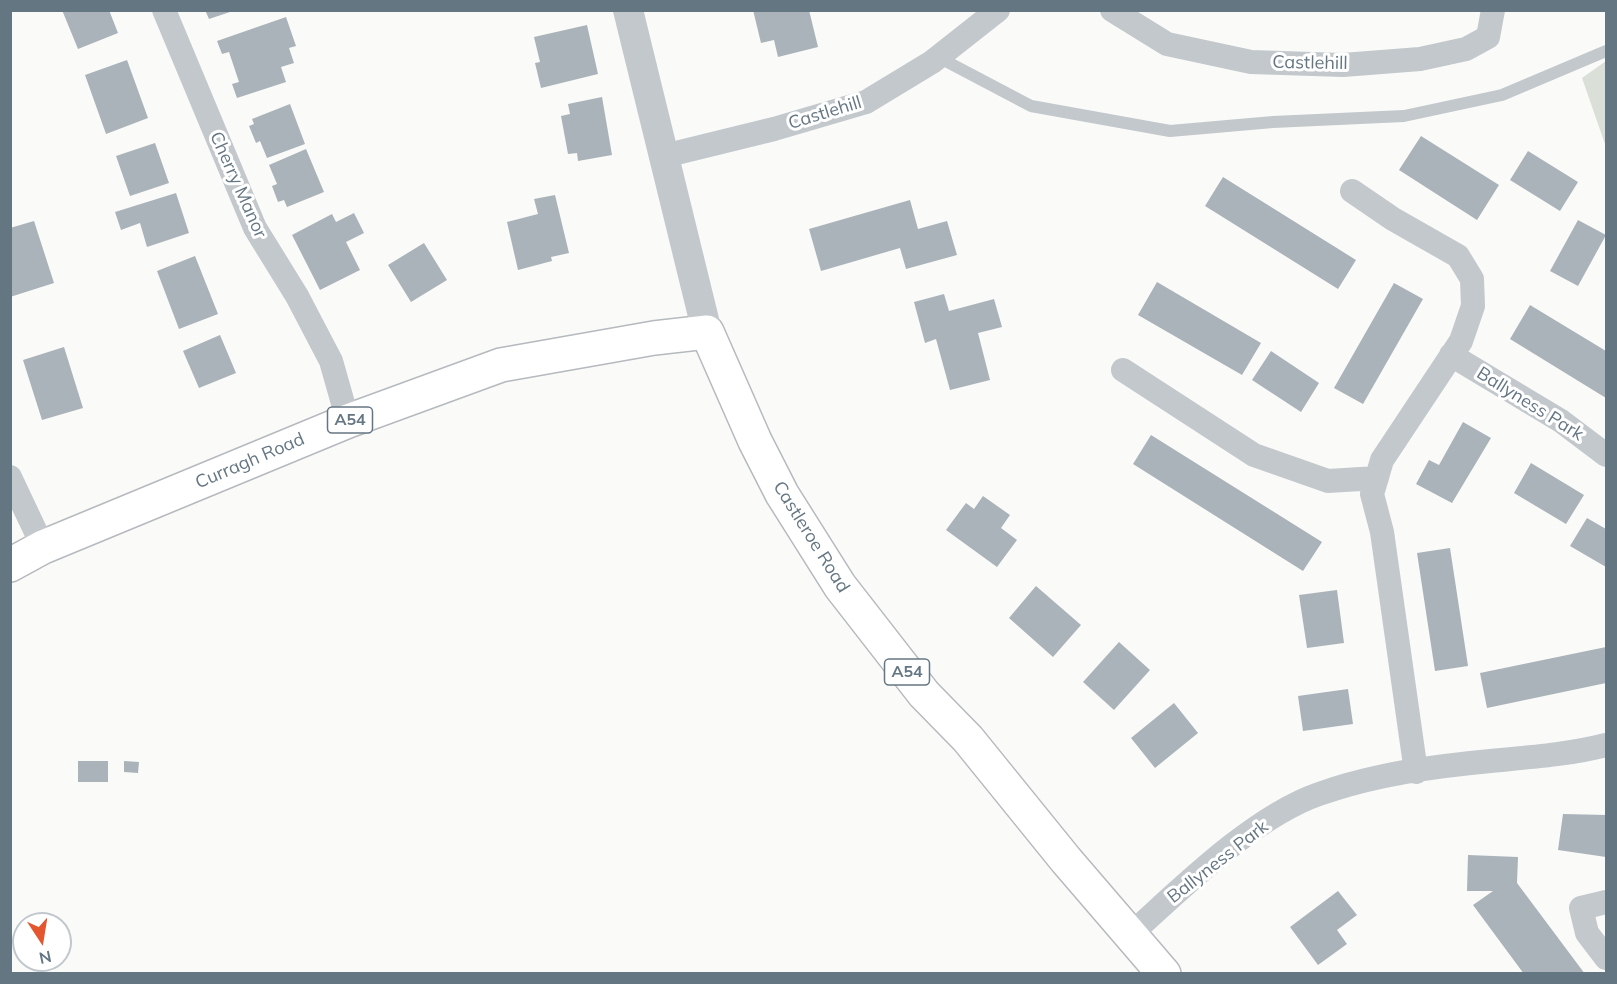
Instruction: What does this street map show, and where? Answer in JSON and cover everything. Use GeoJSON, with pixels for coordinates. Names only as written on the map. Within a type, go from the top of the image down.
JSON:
{"type":"FeatureCollection","features":[{"type":"Feature","properties":{"kind":"main road","name":"Curragh Road"},"geometry":{"type":"LineString","coordinates":[[10,565],[43,547],[348,420],[501,365],[654,338],[707,332]]}},
{"type":"Feature","properties":{"kind":"main road","name":"Castleroe Road"},"geometry":{"type":"LineString","coordinates":[[707,332],[755,441],[782,494],[840,586],[924,694],[968,739],[1164,974]]}},
{"type":"Feature","properties":{"kind":"street","name":"Cherry Manor"},"geometry":{"type":"LineString","coordinates":[[164,10],[255,228],[297,296],[331,361],[348,420]]}},
{"type":"Feature","properties":{"kind":"street","name":"Castleroe Road"},"geometry":{"type":"LineString","coordinates":[[628,10],[707,332]]}},
{"type":"Feature","properties":{"kind":"street","name":"Castlehill"},"geometry":{"type":"LineString","coordinates":[[664,156],[774,129],[866,102],[938,57],[998,10]]}},
{"type":"Feature","properties":{"kind":"street","name":"Castlehill"},"geometry":{"type":"LineString","coordinates":[[1112,10],[1167,44],[1251,62],[1343,65],[1420,59],[1466,49],[1488,37],[1492,10]]}},
{"type":"Feature","properties":{"kind":"street"},"geometry":{"type":"LineString","coordinates":[[1353,191],[1394,219],[1458,256],[1472,279],[1473,306],[1461,341],[1382,460],[1372,494],[1383,532],[1416,772]]}},
{"type":"Feature","properties":{"kind":"street","name":"Ballyness Park"},"geometry":{"type":"LineString","coordinates":[[1451,355],[1561,421],[1606,455]]}},
{"type":"Feature","properties":{"kind":"street"},"geometry":{"type":"LineString","coordinates":[[1123,370],[1254,455],[1328,481],[1377,478]]}},
{"type":"Feature","properties":{"kind":"street"},"geometry":{"type":"LineString","coordinates":[[10,477],[43,547]]}},
{"type":"Feature","properties":{"kind":"street","name":"Ballyness Park"},"geometry":{"type":"LineString","coordinates":[[1130,935],[1204,868],[1263,824],[1318,794],[1461,764],[1573,754],[1606,745]]}},
{"type":"Feature","properties":{"kind":"street"},"geometry":{"type":"LineString","coordinates":[[1606,902],[1581,908],[1587,933],[1606,958]]}},
{"type":"Feature","properties":{"kind":"lane"},"geometry":{"type":"LineString","coordinates":[[938,57],[1031,106],[1170,130],[1273,122],[1404,116],[1502,95],[1606,51]]}},
{"type":"Feature","properties":{"kind":"shaded area"},"geometry":{"type":"Polygon","coordinates":[[[1606,61],[1606,147],[1582,78],[1606,61]]]}},
{"type":"Feature","properties":{"kind":"building"},"geometry":{"type":"Polygon","coordinates":[[[62,10],[109,10],[118,33],[78,49],[62,10]]]}},
{"type":"Feature","properties":{"kind":"building"},"geometry":{"type":"Polygon","coordinates":[[[205,10],[233,10],[233,11],[209,19],[205,10]]]}},
{"type":"Feature","properties":{"kind":"building"},"geometry":{"type":"Polygon","coordinates":[[[753,10],[809,10],[818,47],[778,57],[774,40],[761,43],[753,10]]]}},
{"type":"Feature","properties":{"kind":"building"},"geometry":{"type":"Polygon","coordinates":[[[286,17],[296,46],[289,48],[294,63],[281,67],[286,82],[237,98],[232,84],[239,82],[229,52],[222,54],[217,41],[286,17]]]}},
{"type":"Feature","properties":{"kind":"building"},"geometry":{"type":"Polygon","coordinates":[[[587,25],[598,74],[541,88],[535,63],[540,62],[534,37],[587,25]]]}},
{"type":"Feature","properties":{"kind":"building"},"geometry":{"type":"Polygon","coordinates":[[[127,60],[148,118],[106,134],[85,75],[127,60]]]}},
{"type":"Feature","properties":{"kind":"building"},"geometry":{"type":"Polygon","coordinates":[[[602,97],[612,155],[578,161],[577,153],[568,154],[561,116],[570,114],[568,104],[602,97]]]}},
{"type":"Feature","properties":{"kind":"building"},"geometry":{"type":"Polygon","coordinates":[[[290,104],[305,144],[267,158],[260,141],[256,143],[249,126],[254,124],[252,119],[290,104]]]}},
{"type":"Feature","properties":{"kind":"building"},"geometry":{"type":"Polygon","coordinates":[[[1421,136],[1499,185],[1477,220],[1399,170],[1421,136]]]}},
{"type":"Feature","properties":{"kind":"building"},"geometry":{"type":"Polygon","coordinates":[[[155,143],[169,183],[130,196],[116,156],[155,143]]]}},
{"type":"Feature","properties":{"kind":"building"},"geometry":{"type":"Polygon","coordinates":[[[306,149],[324,192],[287,207],[284,200],[278,202],[272,186],[277,184],[269,165],[306,149]]]}},
{"type":"Feature","properties":{"kind":"building"},"geometry":{"type":"Polygon","coordinates":[[[1528,151],[1578,182],[1560,211],[1510,180],[1528,151]]]}},
{"type":"Feature","properties":{"kind":"building"},"geometry":{"type":"Polygon","coordinates":[[[1223,177],[1356,260],[1338,289],[1205,206],[1223,177]]]}},
{"type":"Feature","properties":{"kind":"building"},"geometry":{"type":"Polygon","coordinates":[[[176,193],[189,233],[147,247],[140,223],[121,230],[115,212],[176,193]]]}},
{"type":"Feature","properties":{"kind":"building"},"geometry":{"type":"Polygon","coordinates":[[[555,195],[569,253],[551,257],[552,261],[518,270],[507,222],[538,214],[534,199],[555,195]]]}},
{"type":"Feature","properties":{"kind":"building"},"geometry":{"type":"Polygon","coordinates":[[[910,200],[918,229],[947,221],[957,255],[906,269],[900,248],[821,271],[809,229],[910,200]]]}},
{"type":"Feature","properties":{"kind":"building"},"geometry":{"type":"Polygon","coordinates":[[[354,213],[364,233],[346,242],[360,270],[320,290],[292,235],[332,214],[336,222],[354,213]]]}},
{"type":"Feature","properties":{"kind":"building"},"geometry":{"type":"Polygon","coordinates":[[[1578,220],[1606,235],[1578,286],[1550,271],[1578,220]]]}},
{"type":"Feature","properties":{"kind":"building"},"geometry":{"type":"Polygon","coordinates":[[[34,221],[54,283],[10,297],[10,228],[34,221]]]}},
{"type":"Feature","properties":{"kind":"building"},"geometry":{"type":"Polygon","coordinates":[[[424,243],[447,280],[411,302],[388,265],[424,243]]]}},
{"type":"Feature","properties":{"kind":"building"},"geometry":{"type":"Polygon","coordinates":[[[195,256],[218,314],[179,329],[157,271],[195,256]]]}},
{"type":"Feature","properties":{"kind":"building"},"geometry":{"type":"Polygon","coordinates":[[[1157,282],[1261,343],[1242,375],[1138,315],[1157,282]]]}},
{"type":"Feature","properties":{"kind":"building"},"geometry":{"type":"Polygon","coordinates":[[[1394,283],[1423,299],[1363,404],[1334,388],[1394,283]]]}},
{"type":"Feature","properties":{"kind":"building"},"geometry":{"type":"Polygon","coordinates":[[[944,294],[949,311],[994,299],[1002,327],[978,333],[990,380],[950,390],[936,339],[925,343],[914,302],[944,294]]]}},
{"type":"Feature","properties":{"kind":"building"},"geometry":{"type":"Polygon","coordinates":[[[1530,305],[1606,351],[1606,398],[1510,339],[1530,305]]]}},
{"type":"Feature","properties":{"kind":"building"},"geometry":{"type":"Polygon","coordinates":[[[220,335],[236,373],[199,388],[183,351],[220,335]]]}},
{"type":"Feature","properties":{"kind":"building"},"geometry":{"type":"Polygon","coordinates":[[[64,347],[83,408],[42,420],[23,360],[64,347]]]}},
{"type":"Feature","properties":{"kind":"building"},"geometry":{"type":"Polygon","coordinates":[[[1271,351],[1319,383],[1301,412],[1252,380],[1271,351]]]}},
{"type":"Feature","properties":{"kind":"building"},"geometry":{"type":"Polygon","coordinates":[[[1463,422],[1491,438],[1452,503],[1416,484],[1429,460],[1439,465],[1463,422]]]}},
{"type":"Feature","properties":{"kind":"building"},"geometry":{"type":"Polygon","coordinates":[[[1151,435],[1322,542],[1303,571],[1133,464],[1151,435]]]}},
{"type":"Feature","properties":{"kind":"building"},"geometry":{"type":"Polygon","coordinates":[[[1531,463],[1584,495],[1566,524],[1514,493],[1531,463]]]}},
{"type":"Feature","properties":{"kind":"building"},"geometry":{"type":"Polygon","coordinates":[[[983,496],[1010,515],[1001,528],[1017,540],[997,567],[946,530],[966,503],[974,509],[983,496]]]}},
{"type":"Feature","properties":{"kind":"building"},"geometry":{"type":"Polygon","coordinates":[[[1587,518],[1606,529],[1606,567],[1570,546],[1587,518]]]}},
{"type":"Feature","properties":{"kind":"building"},"geometry":{"type":"Polygon","coordinates":[[[1450,548],[1468,666],[1435,671],[1417,553],[1450,548]]]}},
{"type":"Feature","properties":{"kind":"building"},"geometry":{"type":"Polygon","coordinates":[[[1036,586],[1081,625],[1053,657],[1009,618],[1036,586]]]}},
{"type":"Feature","properties":{"kind":"building"},"geometry":{"type":"Polygon","coordinates":[[[1337,590],[1344,643],[1307,648],[1299,595],[1337,590]]]}},
{"type":"Feature","properties":{"kind":"building"},"geometry":{"type":"Polygon","coordinates":[[[1119,642],[1150,670],[1114,710],[1083,682],[1119,642]]]}},
{"type":"Feature","properties":{"kind":"building"},"geometry":{"type":"Polygon","coordinates":[[[1606,647],[1606,683],[1487,708],[1480,673],[1606,647]]]}},
{"type":"Feature","properties":{"kind":"building"},"geometry":{"type":"Polygon","coordinates":[[[1348,689],[1353,724],[1303,731],[1298,696],[1348,689]]]}},
{"type":"Feature","properties":{"kind":"building"},"geometry":{"type":"Polygon","coordinates":[[[1174,703],[1198,733],[1155,768],[1131,738],[1174,703]]]}},
{"type":"Feature","properties":{"kind":"building"},"geometry":{"type":"Polygon","coordinates":[[[78,761],[108,761],[108,782],[78,782],[78,761]]]}},
{"type":"Feature","properties":{"kind":"building"},"geometry":{"type":"Polygon","coordinates":[[[124,761],[139,762],[138,773],[124,772],[124,761]]]}},
{"type":"Feature","properties":{"kind":"building"},"geometry":{"type":"Polygon","coordinates":[[[1563,814],[1606,815],[1606,857],[1558,850],[1563,814]]]}},
{"type":"Feature","properties":{"kind":"building"},"geometry":{"type":"Polygon","coordinates":[[[1468,855],[1518,857],[1517,883],[1585,974],[1524,974],[1473,905],[1493,891],[1467,891],[1468,855]]]}},
{"type":"Feature","properties":{"kind":"building"},"geometry":{"type":"Polygon","coordinates":[[[1338,891],[1357,915],[1337,930],[1347,944],[1318,965],[1290,927],[1338,891]]]}}]}
